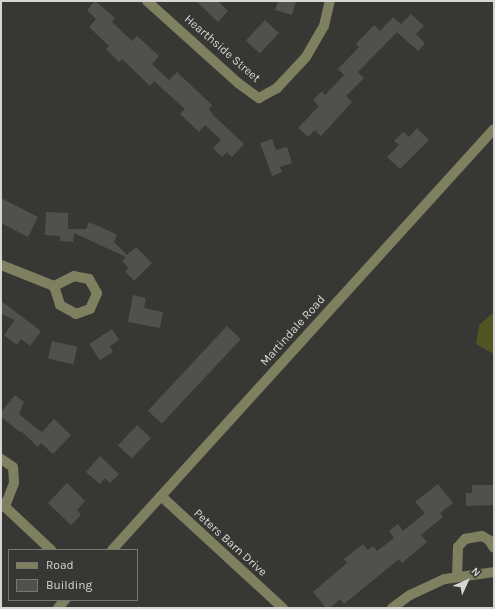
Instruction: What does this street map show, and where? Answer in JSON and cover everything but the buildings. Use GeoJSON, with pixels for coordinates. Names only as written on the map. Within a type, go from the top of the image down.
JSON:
{"type":"FeatureCollection","features":[{"type":"Feature","properties":{"kind":"street","name":"Hearthside Street"},"geometry":{"type":"LineString","coordinates":[[147,1],[238,83],[259,98],[277,88],[306,57],[324,26],[330,1]]}},
{"type":"Feature","properties":{"kind":"street","name":"Martindale Road"},"geometry":{"type":"LineString","coordinates":[[113,549],[494,129]]}},
{"type":"Feature","properties":{"kind":"street"},"geometry":{"type":"LineString","coordinates":[[1,265],[54,286]]}},
{"type":"Feature","properties":{"kind":"street"},"geometry":{"type":"LineString","coordinates":[[1,459],[13,467],[14,483],[3,505],[50,549]]}},
{"type":"Feature","properties":{"kind":"street","name":"Peters Barn Drive"},"geometry":{"type":"LineString","coordinates":[[161,496],[283,608]]}},
{"type":"Feature","properties":{"kind":"street"},"geometry":{"type":"LineString","coordinates":[[457,576],[458,547],[465,539],[482,536],[489,540],[494,548]]}},
{"type":"Feature","properties":{"kind":"street"},"geometry":{"type":"LineString","coordinates":[[392,608],[426,587],[457,576],[494,572]]}},
{"type":"Feature","properties":{"kind":"green space"},"geometry":{"type":"Polygon","coordinates":[[[494,312],[494,354],[476,344],[479,325],[494,312]]]}}]}
